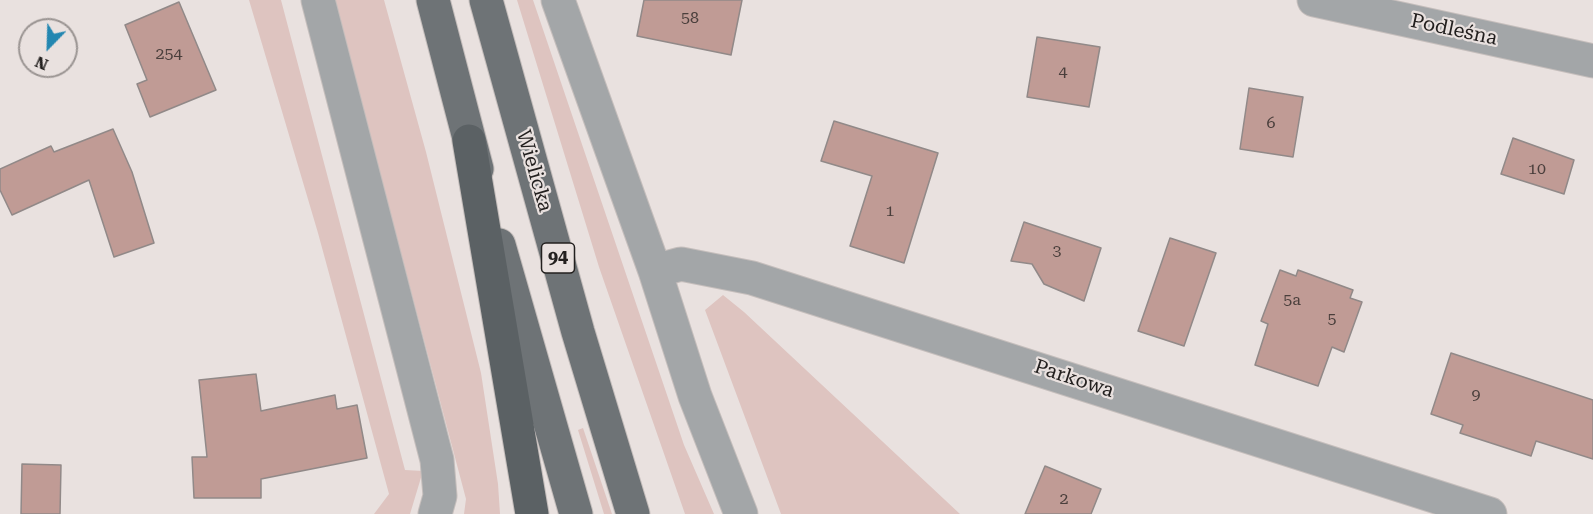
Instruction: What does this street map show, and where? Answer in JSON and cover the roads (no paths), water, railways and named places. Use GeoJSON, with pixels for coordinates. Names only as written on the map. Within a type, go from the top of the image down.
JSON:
{"type":"FeatureCollection","features":[{"type":"Feature","properties":{"kind":"highway"},"geometry":{"type":"LineString","coordinates":[[470,141],[532,514]]}},
{"type":"Feature","properties":{"kind":"main road"},"geometry":{"type":"LineString","coordinates":[[432,0],[576,514]]}},
{"type":"Feature","properties":{"kind":"main road","name":"Wielicka"},"geometry":{"type":"LineString","coordinates":[[486,0],[578,332],[633,514]]}},
{"type":"Feature","properties":{"kind":"street"},"geometry":{"type":"LineString","coordinates":[[318,0],[437,460],[440,496],[435,514]]}},
{"type":"Feature","properties":{"kind":"street"},"geometry":{"type":"LineString","coordinates":[[558,0],[655,270],[694,396],[741,514]]}},
{"type":"Feature","properties":{"kind":"street","name":"Podleśna"},"geometry":{"type":"LineString","coordinates":[[1314,0],[1593,61]]}},
{"type":"Feature","properties":{"kind":"street","name":"Parkowa"},"geometry":{"type":"LineString","coordinates":[[655,270],[681,264],[752,278],[1434,494],[1490,514]]}}]}
